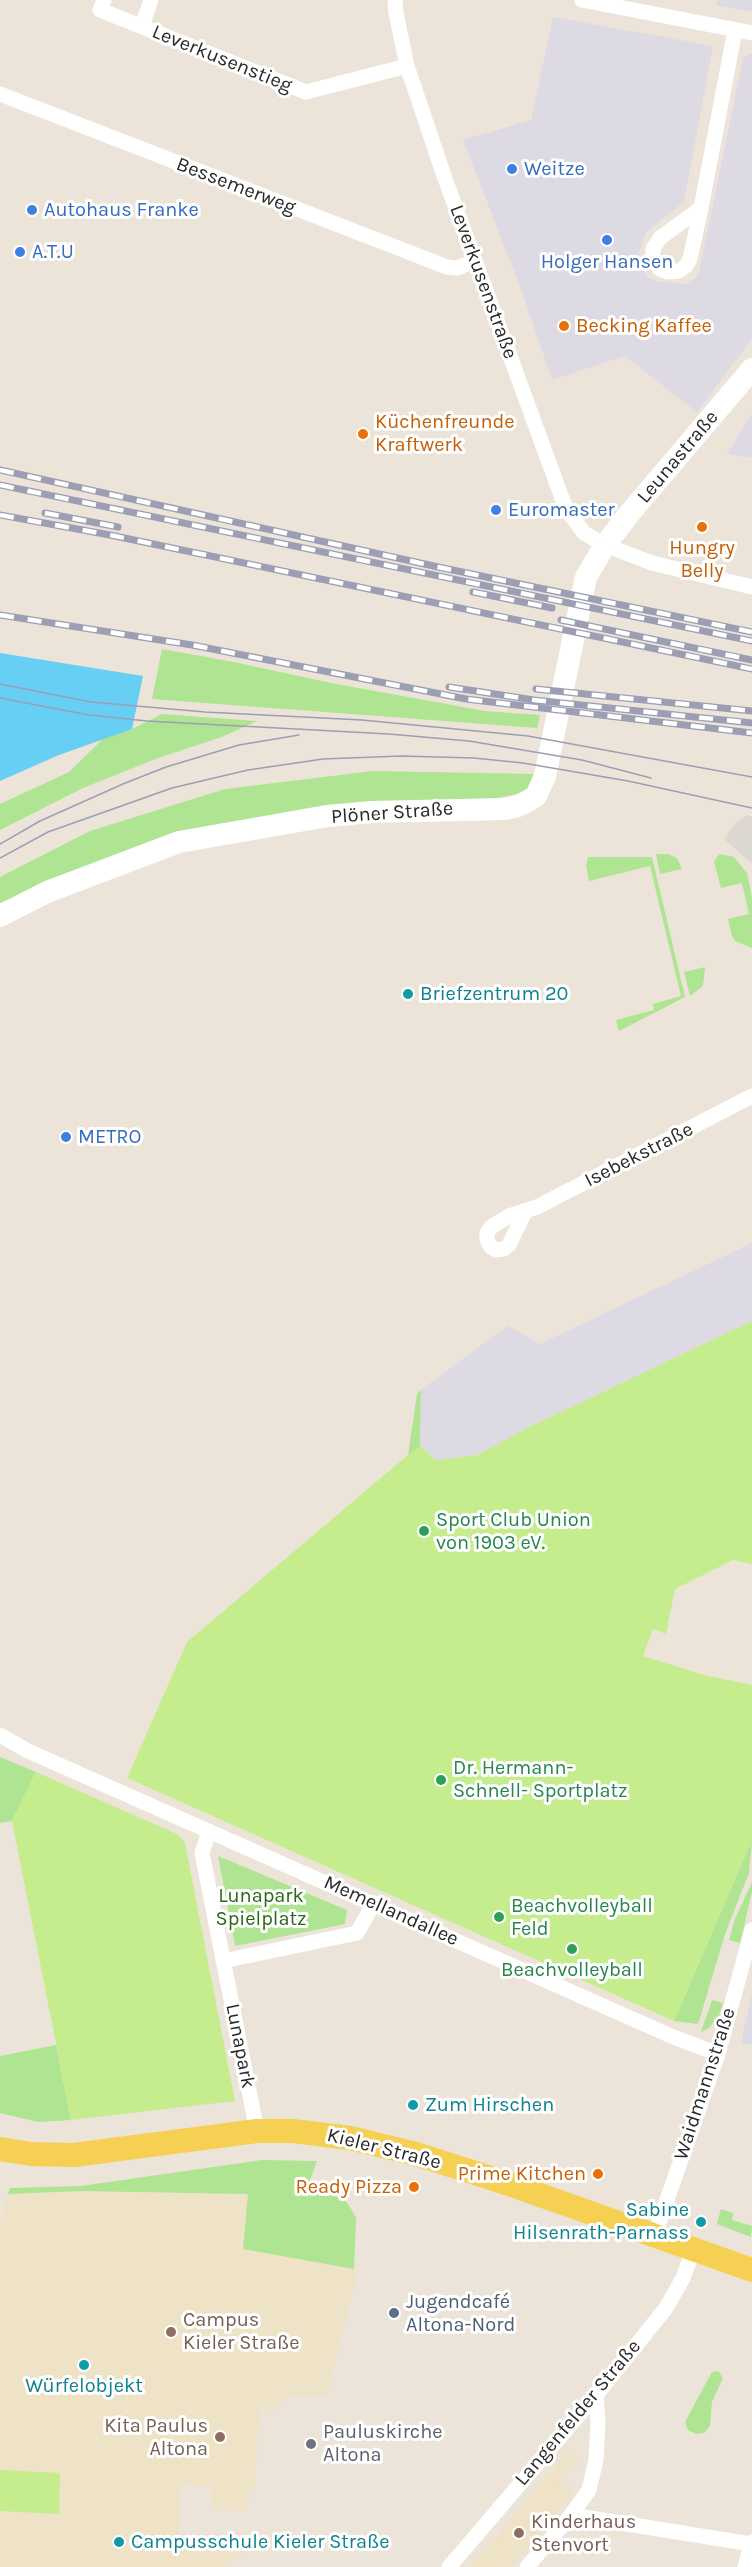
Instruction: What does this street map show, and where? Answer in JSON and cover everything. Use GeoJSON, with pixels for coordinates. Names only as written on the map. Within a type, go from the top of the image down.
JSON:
{"type":"FeatureCollection","features":[{"type":"Feature","properties":{"kind":"main road","name":"Kieler Straße"},"geometry":{"type":"LineString","coordinates":[[0,2150],[31,2154],[74,2155],[256,2131],[322,2134],[384,2145],[506,2183],[752,2270]]}},
{"type":"Feature","properties":{"kind":"street","name":"Leverkusenstieg"},"geometry":{"type":"LineString","coordinates":[[104,0],[100,10],[306,92],[407,66]]}},
{"type":"Feature","properties":{"kind":"street","name":"Leverkusenstieg"},"geometry":{"type":"LineString","coordinates":[[142,26],[152,0]]}},
{"type":"Feature","properties":{"kind":"street","name":"Leverkusenstraße"},"geometry":{"type":"LineString","coordinates":[[395,0],[407,66],[473,262],[487,293],[566,509],[584,533],[605,546],[652,563],[752,587]]}},
{"type":"Feature","properties":{"kind":"street"},"geometry":{"type":"LineString","coordinates":[[582,0],[752,33]]}},
{"type":"Feature","properties":{"kind":"street"},"geometry":{"type":"LineString","coordinates":[[700,208],[735,30]]}},
{"type":"Feature","properties":{"kind":"street","name":"Bessemerweg"},"geometry":{"type":"LineString","coordinates":[[0,93],[447,267],[458,268],[473,262]]}},
{"type":"Feature","properties":{"kind":"street","name":"Leunastraße"},"geometry":{"type":"LineString","coordinates":[[605,546],[752,369]]}},
{"type":"Feature","properties":{"kind":"street","name":"Plöner Straße"},"geometry":{"type":"LineString","coordinates":[[0,916],[47,892],[179,842],[328,816],[505,809],[528,801],[536,796],[545,776],[583,588],[605,546]]}},
{"type":"Feature","properties":{"kind":"street","name":"Isebekstraße"},"geometry":{"type":"LineString","coordinates":[[525,1212],[752,1096]]}},
{"type":"Feature","properties":{"kind":"street","name":"Memellandallee"},"geometry":{"type":"LineString","coordinates":[[0,1735],[28,1751],[678,2039],[718,2054]]}},
{"type":"Feature","properties":{"kind":"street","name":"Lunapark"},"geometry":{"type":"LineString","coordinates":[[209,1831],[202,1853],[256,2131]]}},
{"type":"Feature","properties":{"kind":"street"},"geometry":{"type":"LineString","coordinates":[[223,1961],[357,1933],[374,1903]]}},
{"type":"Feature","properties":{"kind":"street","name":"Waidmannstraße"},"geometry":{"type":"LineString","coordinates":[[654,2237],[718,2054],[752,1930]]}},
{"type":"Feature","properties":{"kind":"street","name":"Langenfelder Straße"},"geometry":{"type":"LineString","coordinates":[[448,2567],[596,2395],[666,2308],[683,2278],[693,2250]]}},
{"type":"Feature","properties":{"kind":"street"},"geometry":{"type":"LineString","coordinates":[[527,2567],[589,2490],[596,2460],[598,2422],[596,2395]]}},
{"type":"Feature","properties":{"kind":"street"},"geometry":{"type":"LineString","coordinates":[[571,2515],[752,2543],[745,2567]]}},
{"type":"Feature","properties":{"kind":"shaded area"},"geometry":{"type":"Polygon","coordinates":[[[717,0],[752,0],[752,12],[716,5],[717,0]]]}},
{"type":"Feature","properties":{"kind":"shaded area"},"geometry":{"type":"Polygon","coordinates":[[[553,17],[713,46],[684,202],[646,232],[639,253],[639,265],[648,278],[660,282],[685,284],[694,279],[699,272],[743,59],[752,54],[752,339],[697,412],[625,356],[552,380],[521,289],[463,140],[531,120],[553,17]]]}},
{"type":"Feature","properties":{"kind":"shaded area"},"geometry":{"type":"Polygon","coordinates":[[[752,414],[752,458],[727,454],[752,414]]]}},
{"type":"Feature","properties":{"kind":"shaded area"},"geometry":{"type":"Polygon","coordinates":[[[748,815],[752,817],[752,864],[724,839],[737,821],[748,815]]]}},
{"type":"Feature","properties":{"kind":"shaded area"},"geometry":{"type":"Polygon","coordinates":[[[752,1243],[752,1321],[523,1430],[478,1455],[436,1460],[420,1446],[421,1390],[507,1326],[533,1339],[538,1345],[752,1243]]]}},
{"type":"Feature","properties":{"kind":"shaded area"},"geometry":{"type":"Polygon","coordinates":[[[752,1993],[752,2045],[741,2043],[752,1993]]]}},
{"type":"Feature","properties":{"kind":"shaded area","name":"Campus Kieler Straße"},"geometry":{"type":"Polygon","coordinates":[[[262,2160],[317,2161],[307,2188],[344,2198],[356,2217],[354,2269],[358,2270],[326,2396],[287,2395],[274,2409],[259,2408],[255,2488],[249,2489],[248,2511],[211,2509],[212,2486],[180,2485],[177,2547],[241,2549],[242,2552],[224,2567],[0,2567],[0,2221],[10,2188],[81,2186],[262,2160]]]}},
{"type":"Feature","properties":{"kind":"shaded area","name":"Kinderhaus Stenvort"},"geometry":{"type":"Polygon","coordinates":[[[569,2450],[580,2462],[558,2479],[569,2486],[571,2491],[569,2499],[511,2567],[470,2567],[569,2450]]]}},
{"type":"Feature","properties":{"kind":"green space"},"geometry":{"type":"Polygon","coordinates":[[[162,649],[485,711],[540,715],[537,728],[152,699],[162,649]]]}},
{"type":"Feature","properties":{"kind":"green space"},"geometry":{"type":"Polygon","coordinates":[[[162,714],[257,721],[222,737],[158,758],[83,788],[0,830],[0,804],[69,772],[103,739],[132,729],[162,714]]]}},
{"type":"Feature","properties":{"kind":"green space"},"geometry":{"type":"Polygon","coordinates":[[[373,771],[537,774],[530,787],[517,794],[497,798],[325,805],[175,832],[0,903],[0,877],[90,831],[225,789],[373,771]]]}},
{"type":"Feature","properties":{"kind":"green space"},"geometry":{"type":"Polygon","coordinates":[[[656,854],[668,854],[677,858],[682,869],[660,874],[656,854]]]}},
{"type":"Feature","properties":{"kind":"green space"},"geometry":{"type":"Polygon","coordinates":[[[719,854],[734,857],[747,873],[752,897],[752,948],[735,941],[732,936],[728,919],[749,914],[742,883],[721,888],[714,862],[719,854]]]}},
{"type":"Feature","properties":{"kind":"green space"},"geometry":{"type":"Polygon","coordinates":[[[588,857],[652,857],[685,997],[619,1031],[616,1020],[654,1010],[653,1004],[681,996],[650,866],[589,881],[586,866],[588,857]]]}},
{"type":"Feature","properties":{"kind":"green space"},"geometry":{"type":"Polygon","coordinates":[[[705,967],[703,986],[690,996],[684,972],[705,967]]]}},
{"type":"Feature","properties":{"kind":"green space","name":"Dr. Hermann- Schnell- Sportplatz"},"geometry":{"type":"Polygon","coordinates":[[[752,1321],[752,1564],[733,1560],[675,1589],[666,1634],[653,1629],[643,1656],[704,1675],[752,1685],[752,1840],[674,2021],[127,1778],[187,1642],[420,1446],[436,1460],[478,1455],[523,1430],[752,1321]]]}},
{"type":"Feature","properties":{"kind":"green space"},"geometry":{"type":"Polygon","coordinates":[[[421,1390],[420,1446],[408,1455],[417,1394],[421,1390]]]}},
{"type":"Feature","properties":{"kind":"green space"},"geometry":{"type":"Polygon","coordinates":[[[0,1757],[36,1772],[12,1821],[0,1823],[0,1757]]]}},
{"type":"Feature","properties":{"kind":"green space"},"geometry":{"type":"Polygon","coordinates":[[[36,1772],[177,1834],[185,1843],[235,2101],[71,2120],[12,1821],[36,1772]]]}},
{"type":"Feature","properties":{"kind":"green space"},"geometry":{"type":"Polygon","coordinates":[[[752,1840],[749,1873],[725,1934],[699,2021],[697,2024],[674,2021],[752,1840]]]}},
{"type":"Feature","properties":{"kind":"green space","name":"Lunapark Spielplatz"},"geometry":{"type":"Polygon","coordinates":[[[218,1856],[347,1910],[345,1924],[235,1946],[218,1856]]]}},
{"type":"Feature","properties":{"kind":"green space"},"geometry":{"type":"Polygon","coordinates":[[[752,1882],[752,1892],[740,1943],[729,1940],[735,1919],[752,1882]]]}},
{"type":"Feature","properties":{"kind":"green space"},"geometry":{"type":"Polygon","coordinates":[[[712,2000],[723,2003],[719,2016],[709,2028],[701,2032],[712,2000]]]}},
{"type":"Feature","properties":{"kind":"green space"},"geometry":{"type":"Polygon","coordinates":[[[56,2045],[71,2120],[39,2122],[0,2113],[0,2056],[56,2045]]]}},
{"type":"Feature","properties":{"kind":"green space"},"geometry":{"type":"Polygon","coordinates":[[[262,2160],[317,2161],[307,2188],[344,2198],[356,2217],[354,2269],[243,2249],[248,2194],[81,2191],[8,2194],[10,2188],[81,2186],[262,2160]]]}},
{"type":"Feature","properties":{"kind":"green space"},"geometry":{"type":"Polygon","coordinates":[[[721,2209],[733,2213],[732,2220],[752,2226],[751,2237],[717,2224],[721,2209]]]}},
{"type":"Feature","properties":{"kind":"green space"},"geometry":{"type":"Polygon","coordinates":[[[718,2371],[723,2378],[712,2402],[710,2426],[704,2433],[696,2434],[688,2430],[685,2422],[712,2372],[718,2371]]]}},
{"type":"Feature","properties":{"kind":"green space"},"geometry":{"type":"Polygon","coordinates":[[[0,2470],[60,2473],[59,2514],[0,2511],[0,2470]]]}},
{"type":"Feature","properties":{"kind":"water"},"geometry":{"type":"Polygon","coordinates":[[[0,653],[143,676],[132,729],[59,755],[0,781],[0,653]]]}},
{"type":"Feature","properties":{"kind":"tram line"},"geometry":{"type":"LineString","coordinates":[[0,684],[91,702],[205,712],[362,720],[528,736],[752,777]]}},
{"type":"Feature","properties":{"kind":"tram line"},"geometry":{"type":"LineString","coordinates":[[0,698],[89,715],[147,721],[389,734],[469,741],[582,760],[651,778]]}},
{"type":"Feature","properties":{"kind":"tram line"},"geometry":{"type":"LineString","coordinates":[[0,844],[40,821],[166,767],[239,745],[299,735]]}},
{"type":"Feature","properties":{"kind":"tram line"},"geometry":{"type":"LineString","coordinates":[[0,858],[48,832],[172,788],[248,770],[323,759],[401,756],[474,758],[523,763],[628,781],[752,808]]}},
{"type":"Feature","properties":{"kind":"railway"},"geometry":{"type":"LineString","coordinates":[[0,470],[438,567],[752,632]]}},
{"type":"Feature","properties":{"kind":"railway"},"geometry":{"type":"LineString","coordinates":[[0,485],[752,641]]}},
{"type":"Feature","properties":{"kind":"railway"},"geometry":{"type":"LineString","coordinates":[[45,513],[118,527]]}},
{"type":"Feature","properties":{"kind":"railway"},"geometry":{"type":"LineString","coordinates":[[0,515],[110,535],[752,669]]}},
{"type":"Feature","properties":{"kind":"railway"},"geometry":{"type":"LineString","coordinates":[[473,592],[552,608]]}},
{"type":"Feature","properties":{"kind":"railway"},"geometry":{"type":"LineString","coordinates":[[0,615],[192,645],[466,699],[752,733]]}},
{"type":"Feature","properties":{"kind":"railway"},"geometry":{"type":"LineString","coordinates":[[561,620],[752,660]]}},
{"type":"Feature","properties":{"kind":"railway"},"geometry":{"type":"LineString","coordinates":[[449,687],[534,700],[752,723]]}},
{"type":"Feature","properties":{"kind":"railway"},"geometry":{"type":"LineString","coordinates":[[536,689],[752,711]]}},
{"type":"Feature","properties":{"kind":"place","name":"Weitze"},"geometry":{"type":"Point","coordinates":[512,169]}},
{"type":"Feature","properties":{"kind":"place","name":"Autohaus Franke"},"geometry":{"type":"Point","coordinates":[32,210]}},
{"type":"Feature","properties":{"kind":"place","name":"Holger Hansen"},"geometry":{"type":"Point","coordinates":[607,240]}},
{"type":"Feature","properties":{"kind":"place","name":"A.T.U"},"geometry":{"type":"Point","coordinates":[20,252]}},
{"type":"Feature","properties":{"kind":"place","name":"Becking Kaffee"},"geometry":{"type":"Point","coordinates":[564,326]}},
{"type":"Feature","properties":{"kind":"place","name":"Küchenfreunde Kraftwerk"},"geometry":{"type":"Point","coordinates":[363,434]}},
{"type":"Feature","properties":{"kind":"place","name":"Euromaster"},"geometry":{"type":"Point","coordinates":[496,510]}},
{"type":"Feature","properties":{"kind":"place","name":"Hungry Belly"},"geometry":{"type":"Point","coordinates":[702,527]}},
{"type":"Feature","properties":{"kind":"place","name":"Briefzentrum 20"},"geometry":{"type":"Point","coordinates":[408,994]}},
{"type":"Feature","properties":{"kind":"place","name":"METRO"},"geometry":{"type":"Point","coordinates":[66,1137]}},
{"type":"Feature","properties":{"kind":"place","name":"Sport Club Union von 1903 eV."},"geometry":{"type":"Point","coordinates":[424,1531]}},
{"type":"Feature","properties":{"kind":"place","name":"Dr. Hermann- Schnell- Sportplatz"},"geometry":{"type":"Point","coordinates":[441,1780]}},
{"type":"Feature","properties":{"kind":"place","name":"Beachvolleyball Feld"},"geometry":{"type":"Point","coordinates":[499,1917]}},
{"type":"Feature","properties":{"kind":"place","name":"Beachvolleyball"},"geometry":{"type":"Point","coordinates":[572,1949]}},
{"type":"Feature","properties":{"kind":"place","name":"Zum Hirschen"},"geometry":{"type":"Point","coordinates":[413,2105]}},
{"type":"Feature","properties":{"kind":"place","name":"Prime Kitchen"},"geometry":{"type":"Point","coordinates":[598,2174]}},
{"type":"Feature","properties":{"kind":"place","name":"Ready Pizza"},"geometry":{"type":"Point","coordinates":[414,2187]}},
{"type":"Feature","properties":{"kind":"place","name":"Sabine Hilsenrath-Parnass"},"geometry":{"type":"Point","coordinates":[701,2222]}},
{"type":"Feature","properties":{"kind":"place","name":"Jugendcafé Altona-Nord"},"geometry":{"type":"Point","coordinates":[394,2313]}},
{"type":"Feature","properties":{"kind":"place","name":"Campus Kieler Straße"},"geometry":{"type":"Point","coordinates":[171,2332]}},
{"type":"Feature","properties":{"kind":"place","name":"Würfelobjekt"},"geometry":{"type":"Point","coordinates":[84,2365]}},
{"type":"Feature","properties":{"kind":"place","name":"Kita Paulus Altona"},"geometry":{"type":"Point","coordinates":[220,2437]}},
{"type":"Feature","properties":{"kind":"place","name":"Pauluskirche Altona"},"geometry":{"type":"Point","coordinates":[311,2444]}},
{"type":"Feature","properties":{"kind":"place","name":"Kinderhaus Stenvort"},"geometry":{"type":"Point","coordinates":[519,2533]}},
{"type":"Feature","properties":{"kind":"place","name":"Campusschule Kieler Straße"},"geometry":{"type":"Point","coordinates":[119,2542]}}]}
